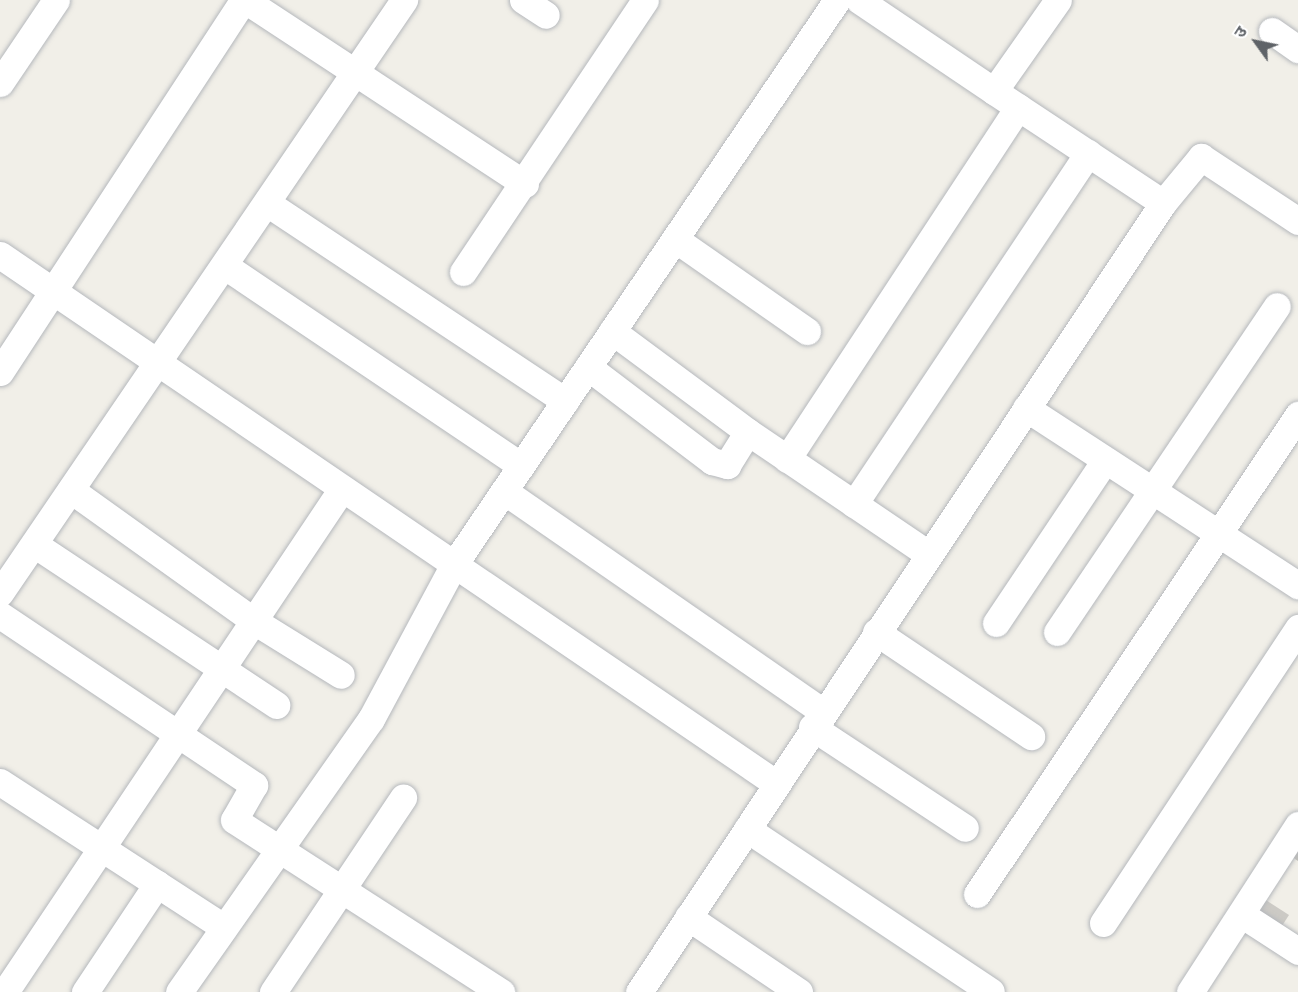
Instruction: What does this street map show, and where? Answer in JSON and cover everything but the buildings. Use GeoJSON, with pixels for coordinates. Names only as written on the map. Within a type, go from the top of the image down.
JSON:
{"type":"FeatureCollection","features":[{"type":"Feature","properties":{"kind":"street"},"geometry":{"type":"LineString","coordinates":[[0,83],[56,0]]}},
{"type":"Feature","properties":{"kind":"street"},"geometry":{"type":"LineString","coordinates":[[0,372],[56,293],[244,0],[525,184]]}},
{"type":"Feature","properties":{"kind":"street"},"geometry":{"type":"LineString","coordinates":[[4,579],[34,544],[158,365],[404,0]]}},
{"type":"Feature","properties":{"kind":"street"},"geometry":{"type":"LineString","coordinates":[[523,0],[546,15]]}},
{"type":"Feature","properties":{"kind":"street"},"geometry":{"type":"LineString","coordinates":[[463,272],[525,184],[645,0]]}},
{"type":"Feature","properties":{"kind":"street"},"geometry":{"type":"LineString","coordinates":[[179,992],[277,848],[371,719],[453,566],[837,0]]}},
{"type":"Feature","properties":{"kind":"street"},"geometry":{"type":"LineString","coordinates":[[859,0],[1163,203]]}},
{"type":"Feature","properties":{"kind":"street"},"geometry":{"type":"LineString","coordinates":[[994,91],[1058,0]]}},
{"type":"Feature","properties":{"kind":"street"},"geometry":{"type":"LineString","coordinates":[[1272,31],[1298,49]]}},
{"type":"Feature","properties":{"kind":"street"},"geometry":{"type":"LineString","coordinates":[[787,459],[1018,107]]}},
{"type":"Feature","properties":{"kind":"street"},"geometry":{"type":"LineString","coordinates":[[854,504],[1088,153]]}},
{"type":"Feature","properties":{"kind":"street"},"geometry":{"type":"LineString","coordinates":[[639,992],[747,829],[774,782],[1163,203],[1201,157],[1298,221]]}},
{"type":"Feature","properties":{"kind":"street"},"geometry":{"type":"LineString","coordinates":[[267,203],[565,401]]}},
{"type":"Feature","properties":{"kind":"street"},"geometry":{"type":"LineString","coordinates":[[675,239],[807,331]]}},
{"type":"Feature","properties":{"kind":"street"},"geometry":{"type":"LineString","coordinates":[[0,255],[341,490],[774,782]]}},
{"type":"Feature","properties":{"kind":"street"},"geometry":{"type":"LineString","coordinates":[[225,266],[521,466]]}},
{"type":"Feature","properties":{"kind":"street"},"geometry":{"type":"LineString","coordinates":[[1057,632],[1277,306]]}},
{"type":"Feature","properties":{"kind":"street"},"geometry":{"type":"LineString","coordinates":[[612,331],[748,432],[928,554]]}},
{"type":"Feature","properties":{"kind":"street"},"geometry":{"type":"LineString","coordinates":[[588,367],[712,461],[727,465],[748,432]]}},
{"type":"Feature","properties":{"kind":"street"},"geometry":{"type":"LineString","coordinates":[[1026,408],[1298,585]]}},
{"type":"Feature","properties":{"kind":"street"},"geometry":{"type":"LineString","coordinates":[[977,894],[1220,535],[1298,415]]}},
{"type":"Feature","properties":{"kind":"street"},"geometry":{"type":"LineString","coordinates":[[996,623],[1105,460]]}},
{"type":"Feature","properties":{"kind":"street"},"geometry":{"type":"LineString","coordinates":[[71,490],[254,621],[341,675]]}},
{"type":"Feature","properties":{"kind":"street"},"geometry":{"type":"LineString","coordinates":[[6,992],[341,490]]}},
{"type":"Feature","properties":{"kind":"street"},"geometry":{"type":"LineString","coordinates":[[504,491],[965,828]]}},
{"type":"Feature","properties":{"kind":"street"},"geometry":{"type":"LineString","coordinates":[[34,544],[276,705]]}},
{"type":"Feature","properties":{"kind":"street"},"geometry":{"type":"LineString","coordinates":[[0,615],[177,738],[254,785],[234,820],[501,992]]}},
{"type":"Feature","properties":{"kind":"street"},"geometry":{"type":"LineString","coordinates":[[1103,923],[1298,628]]}},
{"type":"Feature","properties":{"kind":"street"},"geometry":{"type":"LineString","coordinates":[[876,632],[1031,736]]}},
{"type":"Feature","properties":{"kind":"street"},"geometry":{"type":"LineString","coordinates":[[0,782],[224,927]]}},
{"type":"Feature","properties":{"kind":"street"},"geometry":{"type":"LineString","coordinates":[[273,992],[403,798]]}},
{"type":"Feature","properties":{"kind":"street"},"geometry":{"type":"LineString","coordinates":[[1194,990],[1241,914],[1290,854],[1298,825]]}},
{"type":"Feature","properties":{"kind":"street"},"geometry":{"type":"LineString","coordinates":[[747,829],[991,992]]}},
{"type":"Feature","properties":{"kind":"street"},"geometry":{"type":"LineString","coordinates":[[85,992],[157,884]]}},
{"type":"Feature","properties":{"kind":"street"},"geometry":{"type":"LineString","coordinates":[[1241,914],[1298,951]]}},
{"type":"Feature","properties":{"kind":"street"},"geometry":{"type":"LineString","coordinates":[[688,917],[799,992]]}}]}
